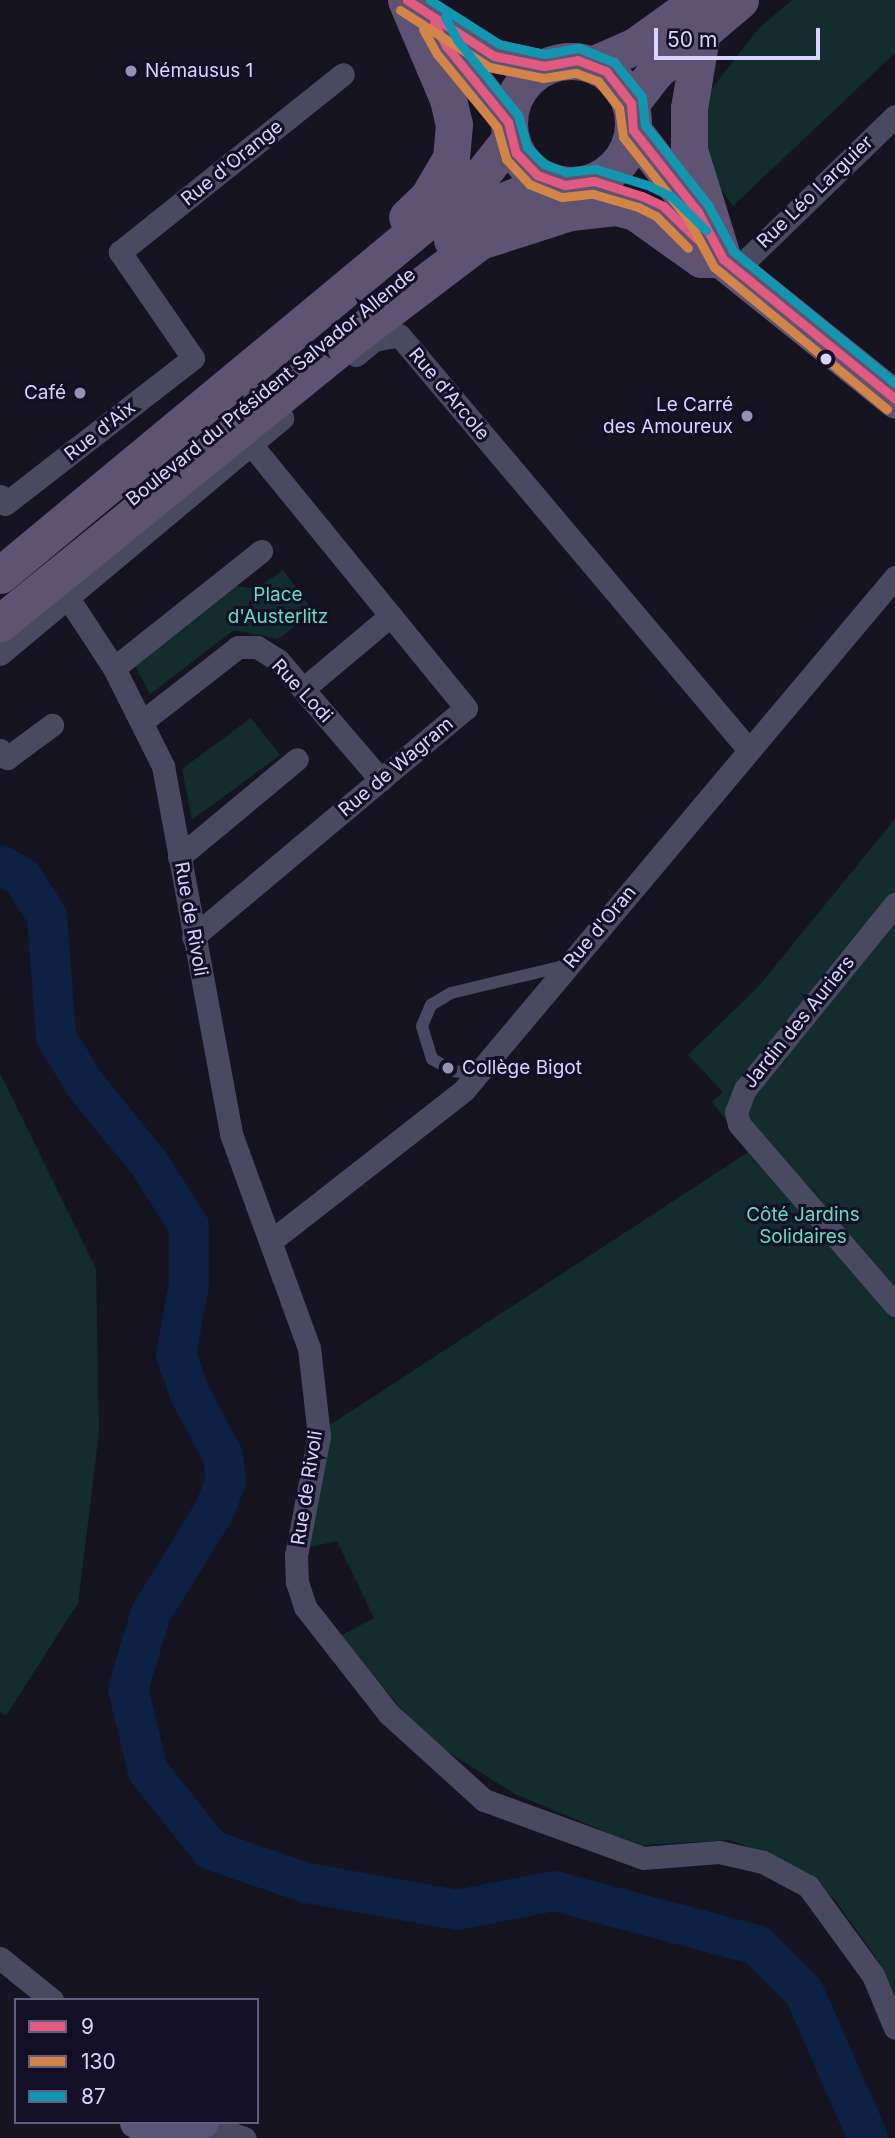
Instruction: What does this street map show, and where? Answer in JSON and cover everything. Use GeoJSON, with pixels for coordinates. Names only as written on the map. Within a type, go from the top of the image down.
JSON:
{"type":"FeatureCollection","features":[{"type":"Feature","properties":{"kind":"main road"},"geometry":{"type":"LineString","coordinates":[[594,64],[740,0]]}},
{"type":"Feature","properties":{"kind":"main road"},"geometry":{"type":"LineString","coordinates":[[421,5],[494,56],[544,66],[577,60],[594,64],[616,79],[632,117],[698,212],[730,264]]}},
{"type":"Feature","properties":{"kind":"main road"},"geometry":{"type":"LineString","coordinates":[[421,5],[447,47],[476,77],[509,130],[525,166],[550,182]]}},
{"type":"Feature","properties":{"kind":"main road"},"geometry":{"type":"LineString","coordinates":[[338,296],[359,259],[428,197],[451,158],[454,124],[421,5]]}},
{"type":"Feature","properties":{"kind":"main road"},"geometry":{"type":"LineString","coordinates":[[594,181],[620,161],[632,117],[656,71],[701,16]]}},
{"type":"Feature","properties":{"kind":"main road"},"geometry":{"type":"LineString","coordinates":[[701,16],[689,108],[689,150],[730,264]]}},
{"type":"Feature","properties":{"kind":"main road","name":"Boulevard du Président Salvador Allende"},"geometry":{"type":"LineString","coordinates":[[0,575],[479,178],[509,130],[518,88],[544,66]]}},
{"type":"Feature","properties":{"kind":"main road"},"geometry":{"type":"LineString","coordinates":[[594,181],[663,206],[895,400]]}},
{"type":"Feature","properties":{"kind":"main road","name":"Boulevard du Président Salvador Allende"},"geometry":{"type":"LineString","coordinates":[[0,606],[498,203],[550,182],[594,181]]}},
{"type":"Feature","properties":{"kind":"main road"},"geometry":{"type":"LineString","coordinates":[[0,623],[357,334],[480,241],[570,212],[616,208],[635,212],[701,259],[730,264]]}},
{"type":"Feature","properties":{"kind":"main road"},"geometry":{"type":"LineString","coordinates":[[139,2124],[156,2133],[189,2129]]}},
{"type":"Feature","properties":{"kind":"street","name":"Rue d'Orange"},"geometry":{"type":"LineString","coordinates":[[193,358],[120,252],[343,74]]}},
{"type":"Feature","properties":{"kind":"street","name":"Rue Léo Larguier"},"geometry":{"type":"LineString","coordinates":[[730,264],[895,116]]}},
{"type":"Feature","properties":{"kind":"street","name":"Rue d'Arcole"},"geometry":{"type":"LineString","coordinates":[[0,654],[374,340],[399,335],[749,750]]}},
{"type":"Feature","properties":{"kind":"street","name":"Rue d'Aix"},"geometry":{"type":"LineString","coordinates":[[2,505],[193,358]]}},
{"type":"Feature","properties":{"kind":"street","name":"Rue de Wagram"},"geometry":{"type":"LineString","coordinates":[[193,937],[466,708],[251,444]]}},
{"type":"Feature","properties":{"kind":"street"},"geometry":{"type":"LineString","coordinates":[[114,668],[261,551]]}},
{"type":"Feature","properties":{"kind":"street","name":"Rue d'Oran"},"geometry":{"type":"LineString","coordinates":[[271,1241],[464,1090],[895,577]]}},
{"type":"Feature","properties":{"kind":"street","name":"Rue de Rivoli"},"geometry":{"type":"LineString","coordinates":[[68,598],[114,668],[143,721],[163,766],[232,1134],[309,1348],[318,1436],[296,1556],[297,1582],[305,1608],[383,1706],[484,1800],[643,1858],[719,1852],[763,1862],[808,1886],[873,1975],[895,2028]]}},
{"type":"Feature","properties":{"kind":"street"},"geometry":{"type":"LineString","coordinates":[[303,689],[390,615]]}},
{"type":"Feature","properties":{"kind":"street","name":"Rue Lodi"},"geometry":{"type":"LineString","coordinates":[[143,721],[239,647],[257,647],[278,660],[381,779]]}},
{"type":"Feature","properties":{"kind":"street"},"geometry":{"type":"LineString","coordinates":[[0,750],[7,758],[52,725]]}},
{"type":"Feature","properties":{"kind":"street"},"geometry":{"type":"LineString","coordinates":[[179,857],[297,760]]}},
{"type":"Feature","properties":{"kind":"street","name":"Jardin des Auriers"},"geometry":{"type":"LineString","coordinates":[[895,904],[745,1088],[736,1112],[739,1124],[895,1305]]}},
{"type":"Feature","properties":{"kind":"street"},"geometry":{"type":"LineString","coordinates":[[0,1958],[50,1998]]}},
{"type":"Feature","properties":{"kind":"street"},"geometry":{"type":"LineString","coordinates":[[240,2124],[256,2138]]}},
{"type":"Feature","properties":{"kind":"street"},"geometry":{"type":"LineString","coordinates":[[189,2129],[244,2138]]}},
{"type":"Feature","properties":{"kind":"lane"},"geometry":{"type":"LineString","coordinates":[[477,1074],[440,1066],[426,1050],[422,1026],[431,1005],[452,993],[568,965]]}},
{"type":"Feature","properties":{"kind":"green space"},"geometry":{"type":"Polygon","coordinates":[[[792,0],[895,0],[895,53],[733,206],[701,161],[710,91],[759,28],[792,0]]]}},
{"type":"Feature","properties":{"kind":"green space","name":"Place d'Austerlitz"},"geometry":{"type":"Polygon","coordinates":[[[283,570],[314,612],[278,639],[234,630],[150,694],[134,664],[232,585],[256,589],[283,570]]]}},
{"type":"Feature","properties":{"kind":"green space"},"geometry":{"type":"Polygon","coordinates":[[[251,718],[280,755],[192,820],[182,769],[251,718]]]}},
{"type":"Feature","properties":{"kind":"green space","name":"Côté Jardins Solidaires"},"geometry":{"type":"Polygon","coordinates":[[[895,819],[895,2005],[875,1956],[834,1899],[782,1860],[730,1840],[643,1845],[613,1835],[515,1794],[429,1740],[338,1637],[374,1618],[337,1541],[306,1548],[330,1425],[750,1151],[712,1102],[723,1092],[688,1055],[758,987],[895,819]]]}},
{"type":"Feature","properties":{"kind":"green space"},"geometry":{"type":"Polygon","coordinates":[[[0,1073],[96,1269],[99,1433],[78,1603],[6,1716],[0,1712],[0,1073]]]}},
{"type":"Feature","properties":{"kind":"waterway"},"geometry":{"type":"LineString","coordinates":[[0,865],[23,878],[47,916],[56,1037],[86,1086],[149,1163],[189,1226],[189,1284],[176,1354],[189,1392],[223,1456],[226,1481],[213,1513],[151,1613],[128,1689],[148,1771],[211,1850],[307,1883],[457,1910],[554,1891],[757,1945],[804,1992],[868,2138]]}},
{"type":"Feature","properties":{"kind":"transit line","name":"9"},"geometry":{"type":"LineString","coordinates":[[407,0],[494,56],[544,66],[577,60],[606,71],[631,103],[633,130],[698,212],[723,259],[895,399]]}},
{"type":"Feature","properties":{"kind":"transit line","name":"87"},"geometry":{"type":"LineString","coordinates":[[430,0],[499,44],[544,54],[579,48],[614,62],[642,97],[645,125],[708,205],[733,251],[895,383]]}},
{"type":"Feature","properties":{"kind":"transit line","name":"130"},"geometry":{"type":"LineString","coordinates":[[400,10],[489,67],[543,78],[576,73],[598,81],[619,108],[623,137],[688,219],[714,267],[887,409]]}},
{"type":"Feature","properties":{"kind":"transit line","name":"87"},"geometry":{"type":"LineString","coordinates":[[445,17],[457,40],[518,115],[527,147],[544,164],[566,172],[596,169],[647,185],[671,196],[706,230]]}},
{"type":"Feature","properties":{"kind":"transit line","name":"9"},"geometry":{"type":"LineString","coordinates":[[434,23],[447,47],[508,122],[516,153],[537,175],[565,185],[594,181],[642,196],[663,206],[697,239]]}},
{"type":"Feature","properties":{"kind":"transit line","name":"130"},"geometry":{"type":"LineString","coordinates":[[423,29],[437,54],[497,127],[506,159],[529,184],[562,197],[593,194],[638,207],[656,216],[688,248]]}},
{"type":"Feature","properties":{"kind":"place","name":"Némausus 1"},"geometry":{"type":"Point","coordinates":[131,71]}},
{"type":"Feature","properties":{"kind":"place","name":"Café"},"geometry":{"type":"Point","coordinates":[80,393]}},
{"type":"Feature","properties":{"kind":"place","name":"Le Carré des Amoureux"},"geometry":{"type":"Point","coordinates":[747,416]}},
{"type":"Feature","properties":{"kind":"place","name":"Collège Bigot"},"geometry":{"type":"Point","coordinates":[448,1068]}}]}
